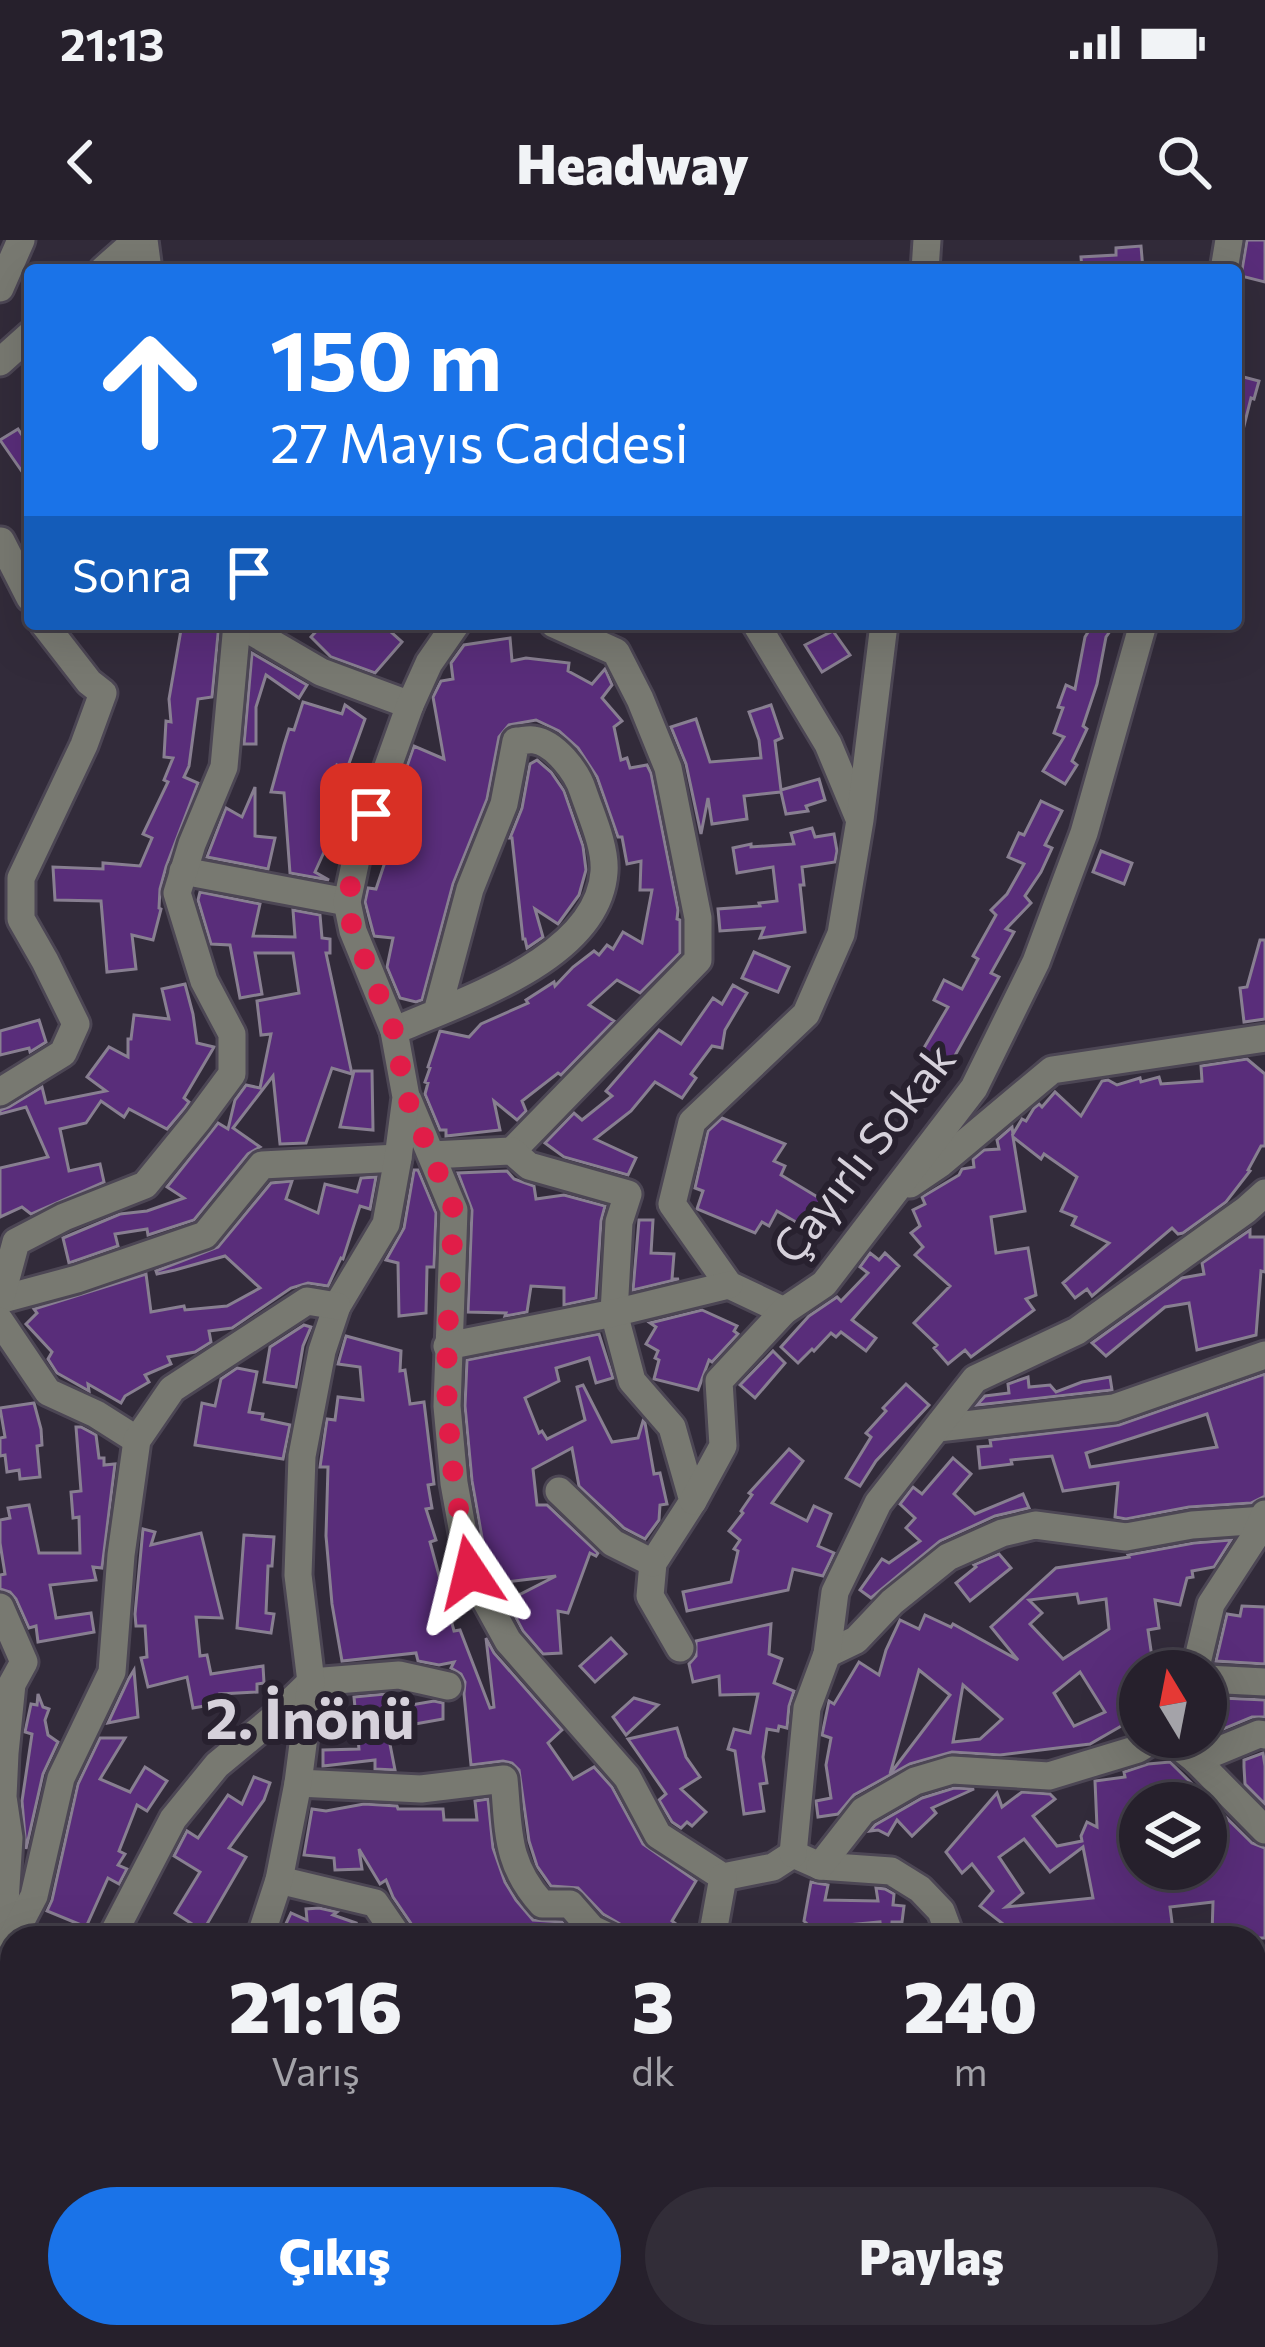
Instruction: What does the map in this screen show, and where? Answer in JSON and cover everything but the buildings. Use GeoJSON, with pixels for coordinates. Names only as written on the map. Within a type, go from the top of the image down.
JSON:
{"type":"FeatureCollection","features":[{"type":"Feature","properties":{"kind":"street"},"geometry":{"type":"LineString","coordinates":[[0,288],[21,240]]}},
{"type":"Feature","properties":{"kind":"street"},"geometry":{"type":"LineString","coordinates":[[111,264],[141,240]]}},
{"type":"Feature","properties":{"kind":"street"},"geometry":{"type":"LineString","coordinates":[[0,362],[24,340]]}},
{"type":"Feature","properties":{"kind":"street"},"geometry":{"type":"LineString","coordinates":[[1,541],[24,586]]}},
{"type":"Feature","properties":{"kind":"street"},"geometry":{"type":"LineString","coordinates":[[0,1092],[62,1054],[76,1024],[21,920],[21,878],[84,745],[103,693],[49,630]]}},
{"type":"Feature","properties":{"kind":"street"},"geometry":{"type":"LineString","coordinates":[[137,1440],[96,1414],[48,1393],[1,1307],[16,1242],[145,1185],[232,1074],[232,1034],[204,981],[177,893],[224,766],[237,630]]}},
{"type":"Feature","properties":{"kind":"street"},"geometry":{"type":"LineString","coordinates":[[248,630],[321,672],[410,705]]}},
{"type":"Feature","properties":{"kind":"street"},"geometry":{"type":"LineString","coordinates":[[452,630],[429,663],[410,705],[358,850],[347,902],[353,931],[394,1031],[406,1096],[454,1210],[447,1406],[470,1572],[508,1641],[627,1777],[658,1834],[723,1877],[773,1868],[793,1854],[807,1708],[826,1654],[835,1592],[878,1503],[975,1378],[1077,1331],[1265,1193]]}},
{"type":"Feature","properties":{"kind":"street"},"geometry":{"type":"LineString","coordinates":[[431,1155],[512,1151],[698,960],[698,918],[668,768],[616,652],[567,630]]}},
{"type":"Feature","properties":{"kind":"street"},"geometry":{"type":"LineString","coordinates":[[760,630],[828,744],[860,820]]}},
{"type":"Feature","properties":{"kind":"street"},"geometry":{"type":"LineString","coordinates":[[784,1311],[729,1285],[672,1204],[692,1122],[806,1014],[841,934],[883,630]]}},
{"type":"Feature","properties":{"kind":"street","name":"Çayırlı Sokak"},"geometry":{"type":"LineString","coordinates":[[653,1563],[723,1446],[719,1381],[784,1311],[824,1283],[974,1088],[1036,962],[1084,833],[1141,630]]}},
{"type":"Feature","properties":{"kind":"street"},"geometry":{"type":"LineString","coordinates":[[394,1031],[488,990],[538,962],[578,933],[597,902],[605,869],[580,783],[559,754],[537,740],[516,741],[505,804],[470,889],[437,1012]]}},
{"type":"Feature","properties":{"kind":"street"},"geometry":{"type":"LineString","coordinates":[[183,871],[347,902]]}},
{"type":"Feature","properties":{"kind":"street"},"geometry":{"type":"LineString","coordinates":[[886,1201],[941,1163],[1052,1070],[1265,1038]]}},
{"type":"Feature","properties":{"kind":"street"},"geometry":{"type":"LineString","coordinates":[[264,1926],[279,1880],[298,1783],[311,1682],[298,1575],[302,1456],[322,1351],[337,1306],[386,1224],[406,1096]]}},
{"type":"Feature","properties":{"kind":"street"},"geometry":{"type":"LineString","coordinates":[[512,1151],[529,1166],[628,1194],[619,1222],[614,1313],[632,1381],[672,1427],[693,1501]]}},
{"type":"Feature","properties":{"kind":"street"},"geometry":{"type":"LineString","coordinates":[[1,1307],[205,1235],[262,1166],[398,1158]]}},
{"type":"Feature","properties":{"kind":"street"},"geometry":{"type":"LineString","coordinates":[[447,1346],[729,1285]]}},
{"type":"Feature","properties":{"kind":"street"},"geometry":{"type":"LineString","coordinates":[[18,1926],[34,1896],[61,1778],[112,1672],[137,1440],[172,1389],[187,1378],[308,1301],[337,1306]]}},
{"type":"Feature","properties":{"kind":"street"},"geometry":{"type":"LineString","coordinates":[[938,1428],[1114,1408],[1265,1355]]}},
{"type":"Feature","properties":{"kind":"street"},"geometry":{"type":"LineString","coordinates":[[559,1491],[613,1543],[653,1563],[650,1596],[680,1648]]}},
{"type":"Feature","properties":{"kind":"street"},"geometry":{"type":"LineString","coordinates":[[826,1654],[856,1640],[892,1602],[948,1557],[1002,1533],[1035,1525],[1126,1538],[1264,1518],[1211,1604],[1201,1650]]}},
{"type":"Feature","properties":{"kind":"street"},"geometry":{"type":"LineString","coordinates":[[0,1606],[24,1662],[12,1684],[5,1753],[3,1797],[9,1838],[5,1926]]}},
{"type":"Feature","properties":{"kind":"street"},"geometry":{"type":"LineString","coordinates":[[117,1926],[173,1819],[217,1765],[311,1682],[399,1675],[448,1686]]}},
{"type":"Feature","properties":{"kind":"street"},"geometry":{"type":"LineString","coordinates":[[1227,1680],[1265,1682]]}},
{"type":"Feature","properties":{"kind":"street"},"geometry":{"type":"LineString","coordinates":[[1196,1760],[1265,1735]]}},
{"type":"Feature","properties":{"kind":"street"},"geometry":{"type":"LineString","coordinates":[[820,1866],[863,1811],[915,1781],[952,1770],[1049,1776],[1119,1755]]}},
{"type":"Feature","properties":{"kind":"street"},"geometry":{"type":"LineString","coordinates":[[1193,1758],[1265,1830]]}},
{"type":"Feature","properties":{"kind":"street"},"geometry":{"type":"LineString","coordinates":[[298,1783],[421,1789],[504,1779],[513,1860],[528,1888],[542,1904],[570,1904],[589,1926]]}},
{"type":"Feature","properties":{"kind":"street"},"geometry":{"type":"LineString","coordinates":[[793,1854],[820,1866],[891,1871],[920,1889],[941,1912],[946,1926]]}},
{"type":"Feature","properties":{"kind":"street"},"geometry":{"type":"LineString","coordinates":[[714,1926],[723,1877]]}},
{"type":"Feature","properties":{"kind":"street"},"geometry":{"type":"LineString","coordinates":[[279,1880],[375,1903],[391,1926]]}},
{"type":"Feature","properties":{"kind":"district","name":"2. İnönü"},"geometry":{"type":"Point","coordinates":[310,1716]}},
{"type":"Feature","properties":{"kind":"route"},"geometry":{"type":"LineString","coordinates":[[371,814],[347,902],[353,931],[394,1031],[406,1096],[454,1210],[447,1406],[454,1483],[470,1572]]}}]}
